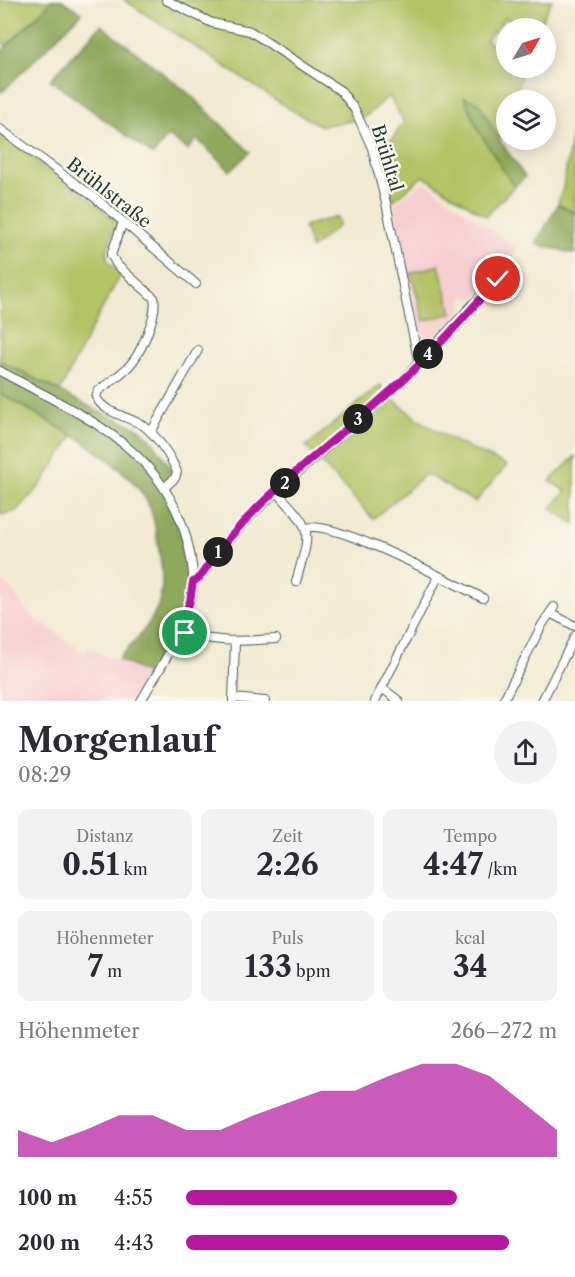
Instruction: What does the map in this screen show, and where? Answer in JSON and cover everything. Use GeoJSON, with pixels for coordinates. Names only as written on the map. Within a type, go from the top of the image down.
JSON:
{"type":"FeatureCollection","features":[{"type":"Feature","properties":{"kind":"street","name":"Brühltal"},"geometry":{"type":"LineString","coordinates":[[166,0],[212,23],[250,31],[341,91],[355,110],[372,148],[419,364]]}},
{"type":"Feature","properties":{"kind":"street","name":"Brühlstraße"},"geometry":{"type":"LineString","coordinates":[[0,129],[94,197],[196,284]]}},
{"type":"Feature","properties":{"kind":"street"},"geometry":{"type":"LineString","coordinates":[[123,222],[111,255],[117,266],[154,298],[156,306],[145,340],[130,366],[99,391],[96,397],[102,405],[151,432],[177,472],[174,480],[165,488]]}},
{"type":"Feature","properties":{"kind":"street"},"geometry":{"type":"LineString","coordinates":[[193,582],[199,578],[236,530],[276,491],[395,388],[505,270]]}},
{"type":"Feature","properties":{"kind":"street"},"geometry":{"type":"LineString","coordinates":[[151,432],[198,350]]}},
{"type":"Feature","properties":{"kind":"street"},"geometry":{"type":"LineString","coordinates":[[0,371],[115,435],[140,458],[165,488],[184,530],[193,582],[190,601],[180,630],[141,701]]}},
{"type":"Feature","properties":{"kind":"street"},"geometry":{"type":"LineString","coordinates":[[276,491],[299,515],[306,528],[307,539],[296,582]]}},
{"type":"Feature","properties":{"kind":"street"},"geometry":{"type":"LineString","coordinates":[[306,528],[317,526],[368,543],[483,598]]}},
{"type":"Feature","properties":{"kind":"street"},"geometry":{"type":"LineString","coordinates":[[375,701],[438,577]]}},
{"type":"Feature","properties":{"kind":"street"},"geometry":{"type":"LineString","coordinates":[[503,701],[552,610],[575,626]]}},
{"type":"Feature","properties":{"kind":"street"},"geometry":{"type":"LineString","coordinates":[[180,630],[217,640],[276,639]]}},
{"type":"Feature","properties":{"kind":"street"},"geometry":{"type":"LineString","coordinates":[[542,701],[575,636]]}},
{"type":"Feature","properties":{"kind":"street"},"geometry":{"type":"LineString","coordinates":[[235,640],[233,699],[265,701]]}},
{"type":"Feature","properties":{"kind":"street"},"geometry":{"type":"LineString","coordinates":[[382,688],[399,701]]}},
{"type":"Feature","properties":{"kind":"shaded area"},"geometry":{"type":"Polygon","coordinates":[[[424,181],[518,250],[475,299],[463,297],[460,312],[432,341],[420,335],[394,204],[424,181]]]}},
{"type":"Feature","properties":{"kind":"shaded area"},"geometry":{"type":"Polygon","coordinates":[[[0,581],[8,585],[31,616],[84,652],[89,649],[118,659],[149,675],[135,701],[0,701],[0,581]]]}},
{"type":"Feature","properties":{"kind":"green space"},"geometry":{"type":"Polygon","coordinates":[[[0,0],[53,0],[6,46],[0,40],[0,0]]]}},
{"type":"Feature","properties":{"kind":"green space"},"geometry":{"type":"Polygon","coordinates":[[[53,0],[62,0],[82,13],[2,92],[0,90],[0,53],[53,0]]]}},
{"type":"Feature","properties":{"kind":"green space"},"geometry":{"type":"Polygon","coordinates":[[[124,0],[552,0],[543,18],[496,18],[496,28],[486,40],[496,47],[496,78],[521,78],[516,90],[496,90],[496,134],[478,102],[478,130],[514,187],[486,216],[423,176],[394,200],[380,156],[404,122],[389,96],[366,116],[321,126],[288,108],[124,0]]]}},
{"type":"Feature","properties":{"kind":"green space"},"geometry":{"type":"Polygon","coordinates":[[[101,25],[186,91],[250,152],[230,171],[197,139],[188,150],[168,136],[153,155],[50,80],[101,25]]]}},
{"type":"Feature","properties":{"kind":"green space"},"geometry":{"type":"Polygon","coordinates":[[[464,97],[478,102],[496,134],[496,150],[507,150],[525,177],[514,187],[478,130],[464,97]]]}},
{"type":"Feature","properties":{"kind":"green space"},"geometry":{"type":"Polygon","coordinates":[[[575,116],[575,213],[558,204],[563,188],[575,116]]]}},
{"type":"Feature","properties":{"kind":"green space"},"geometry":{"type":"Polygon","coordinates":[[[0,134],[92,200],[117,222],[107,251],[107,260],[121,274],[60,391],[0,361],[0,134]]]}},
{"type":"Feature","properties":{"kind":"green space"},"geometry":{"type":"Polygon","coordinates":[[[558,204],[575,213],[575,254],[536,244],[558,204]]]}},
{"type":"Feature","properties":{"kind":"green space"},"geometry":{"type":"Polygon","coordinates":[[[337,217],[339,225],[311,249],[304,226],[337,217]]]}},
{"type":"Feature","properties":{"kind":"green space"},"geometry":{"type":"Polygon","coordinates":[[[439,265],[452,313],[424,321],[411,273],[439,265]]]}},
{"type":"Feature","properties":{"kind":"green space"},"geometry":{"type":"Polygon","coordinates":[[[0,361],[98,411],[138,428],[151,439],[173,471],[158,487],[171,509],[183,540],[188,587],[179,622],[149,675],[118,659],[149,623],[160,599],[162,569],[155,525],[147,501],[135,485],[101,454],[0,393],[0,361]]]}},
{"type":"Feature","properties":{"kind":"green space"},"geometry":{"type":"Polygon","coordinates":[[[380,385],[393,399],[422,422],[455,441],[507,465],[475,502],[426,474],[373,519],[306,446],[380,385]]]}},
{"type":"Feature","properties":{"kind":"green space"},"geometry":{"type":"Polygon","coordinates":[[[0,393],[73,436],[40,486],[16,511],[0,515],[0,393]]]}},
{"type":"Feature","properties":{"kind":"green space"},"geometry":{"type":"Polygon","coordinates":[[[575,456],[575,524],[551,508],[566,491],[550,481],[575,456]]]}},
{"type":"Feature","properties":{"kind":"waterway"},"geometry":{"type":"LineString","coordinates":[[342,444],[394,397]]}},
{"type":"Feature","properties":{"kind":"route"},"geometry":{"type":"LineString","coordinates":[[185,633],[180,630],[192,595],[193,582],[199,578],[236,530],[402,381],[498,279]]}}]}
